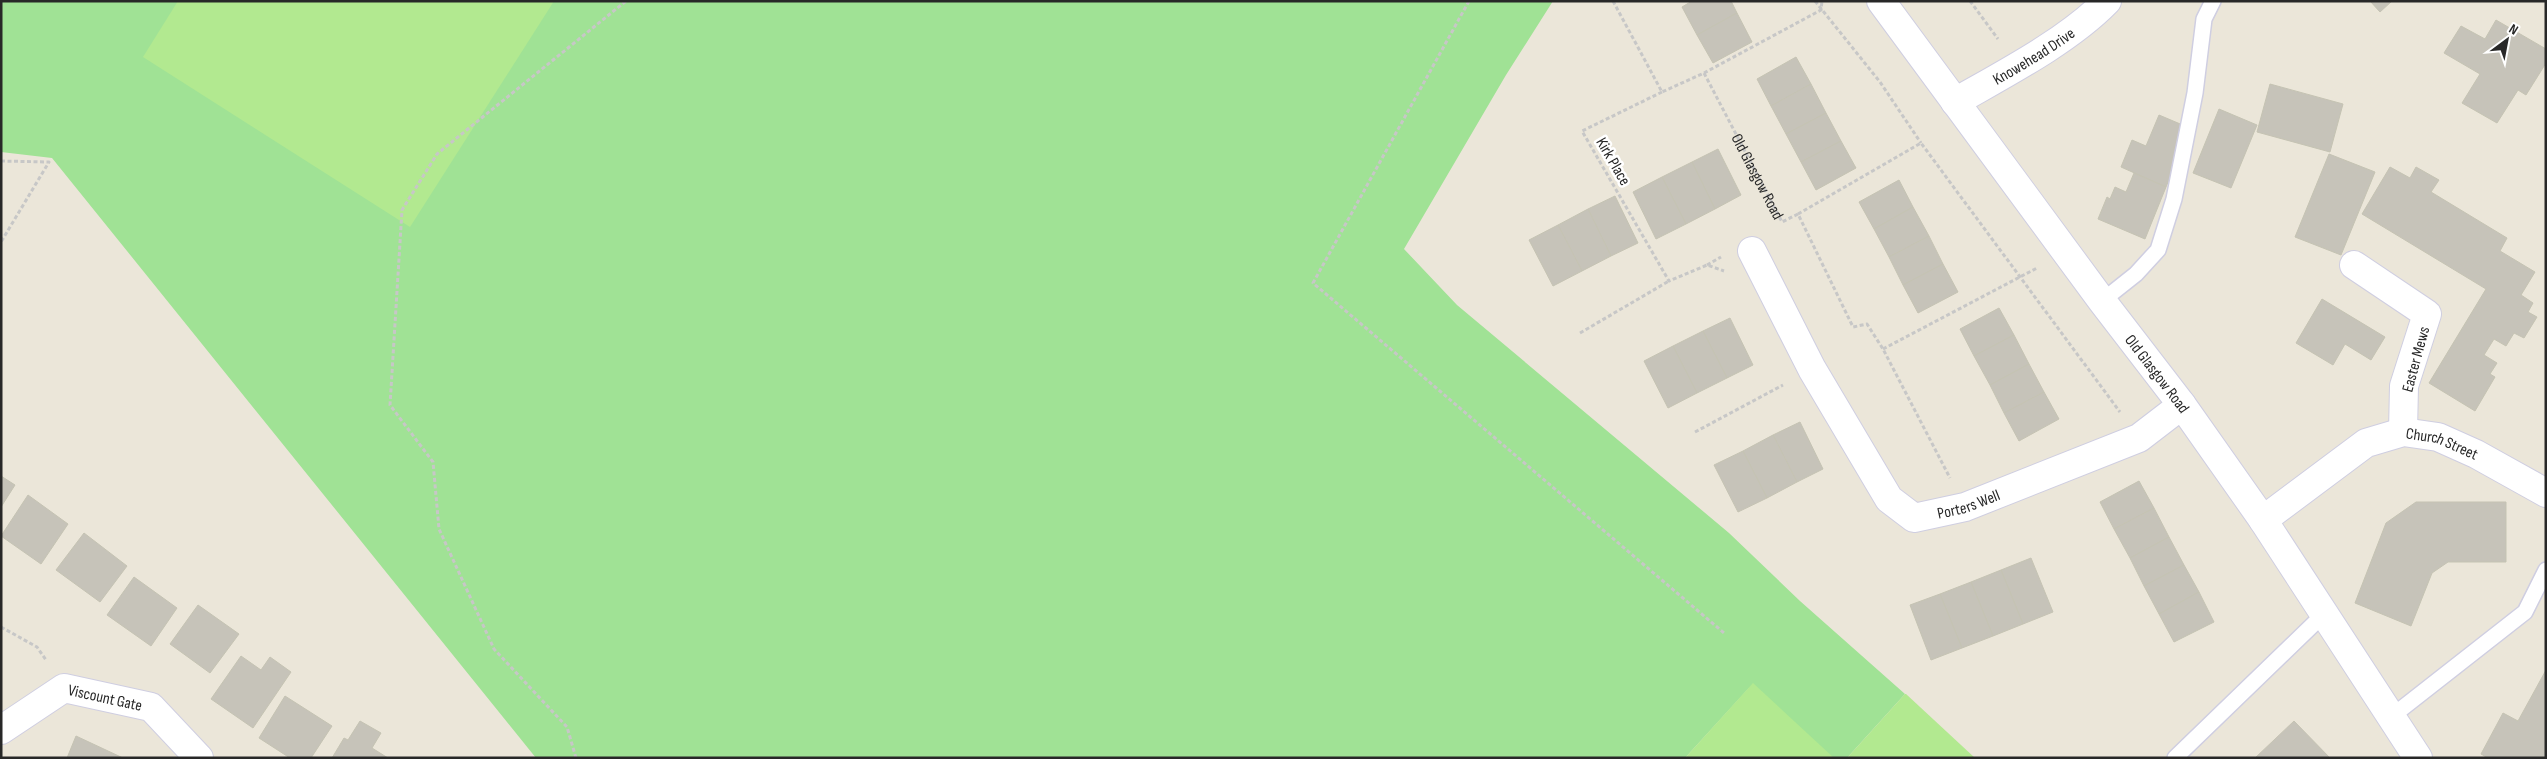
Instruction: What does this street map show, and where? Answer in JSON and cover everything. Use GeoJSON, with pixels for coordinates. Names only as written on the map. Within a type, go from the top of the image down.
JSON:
{"type":"FeatureCollection","features":[{"type":"Feature","properties":{"kind":"street","name":"Old Glasgow Road"},"geometry":{"type":"LineString","coordinates":[[1881,1],[2070,254],[2102,301],[2182,405],[2263,520],[2418,758]]}},
{"type":"Feature","properties":{"kind":"street","name":"Knowehead Drive"},"geometry":{"type":"LineString","coordinates":[[1955,102],[2018,66],[2094,14],[2107,1]]}},
{"type":"Feature","properties":{"kind":"street","name":"Porters Well"},"geometry":{"type":"LineString","coordinates":[[1752,252],[1812,369],[1889,499],[1914,518],[1965,507],[2139,438],[2182,405]]}},
{"type":"Feature","properties":{"kind":"street","name":"Easter Mews"},"geometry":{"type":"LineString","coordinates":[[2354,265],[2427,314],[2404,386],[2403,432]]}},
{"type":"Feature","properties":{"kind":"street","name":"Church Street"},"geometry":{"type":"LineString","coordinates":[[2263,520],[2366,443],[2403,432],[2438,437],[2476,454],[2546,492]]}},
{"type":"Feature","properties":{"kind":"street","name":"Viscount Gate"},"geometry":{"type":"LineString","coordinates":[[1,730],[64,688],[151,707],[199,758]]}},
{"type":"Feature","properties":{"kind":"lane"},"geometry":{"type":"LineString","coordinates":[[2102,301],[2136,274],[2158,250],[2174,199],[2195,93],[2204,19],[2214,1]]}},
{"type":"Feature","properties":{"kind":"lane"},"geometry":{"type":"LineString","coordinates":[[2390,717],[2525,612],[2546,570]]}},
{"type":"Feature","properties":{"kind":"lane"},"geometry":{"type":"LineString","coordinates":[[2175,758],[2324,614]]}},
{"type":"Feature","properties":{"kind":"path"},"geometry":{"type":"LineString","coordinates":[[576,758],[567,727],[494,649],[439,529],[433,462],[390,405],[402,210],[437,154],[626,1]]}},
{"type":"Feature","properties":{"kind":"path"},"geometry":{"type":"LineString","coordinates":[[1470,1],[1313,283],[1724,633]]}},
{"type":"Feature","properties":{"kind":"path"},"geometry":{"type":"LineString","coordinates":[[1613,1],[1662,92],[1704,73],[1822,10]]}},
{"type":"Feature","properties":{"kind":"path"},"geometry":{"type":"LineString","coordinates":[[1815,1],[1880,82],[1921,143],[2021,275],[2139,438]]}},
{"type":"Feature","properties":{"kind":"path"},"geometry":{"type":"LineString","coordinates":[[1822,1],[1822,10]]}},
{"type":"Feature","properties":{"kind":"path"},"geometry":{"type":"LineString","coordinates":[[1970,1],[2018,66]]}},
{"type":"Feature","properties":{"kind":"path","name":"Old Glasgow Road"},"geometry":{"type":"LineString","coordinates":[[1704,73],[1782,222],[1798,214],[1854,327],[1867,324],[1883,349],[1965,507]]}},
{"type":"Feature","properties":{"kind":"path","name":"Kirk Place"},"geometry":{"type":"LineString","coordinates":[[1662,92],[1582,131],[1669,281]]}},
{"type":"Feature","properties":{"kind":"path"},"geometry":{"type":"LineString","coordinates":[[1798,214],[1921,143]]}},
{"type":"Feature","properties":{"kind":"path"},"geometry":{"type":"LineString","coordinates":[[1,161],[49,162],[1,242]]}},
{"type":"Feature","properties":{"kind":"path"},"geometry":{"type":"LineString","coordinates":[[1883,349],[2021,275],[2070,254]]}},
{"type":"Feature","properties":{"kind":"path"},"geometry":{"type":"LineString","coordinates":[[1580,333],[1669,281],[1707,266],[1768,284]]}},
{"type":"Feature","properties":{"kind":"path"},"geometry":{"type":"LineString","coordinates":[[1695,432],[1812,369]]}},
{"type":"Feature","properties":{"kind":"path"},"geometry":{"type":"LineString","coordinates":[[1,627],[37,647],[64,688]]}},
{"type":"Feature","properties":{"kind":"green space"},"geometry":{"type":"Polygon","coordinates":[[[1,1],[1553,1],[1506,75],[1404,249],[1457,305],[1729,533],[1800,601],[1905,694],[1847,758],[1833,758],[1749,688],[1685,758],[536,758],[52,158],[1,152],[1,1]]]}},
{"type":"Feature","properties":{"kind":"green space"},"geometry":{"type":"Polygon","coordinates":[[[178,1],[554,1],[410,227],[143,57],[178,1]]]}},
{"type":"Feature","properties":{"kind":"green space"},"geometry":{"type":"Polygon","coordinates":[[[1753,683],[1834,758],[1685,758],[1753,683]]]}},
{"type":"Feature","properties":{"kind":"green space"},"geometry":{"type":"Polygon","coordinates":[[[1906,694],[1975,758],[1847,758],[1906,694]]]}},
{"type":"Feature","properties":{"kind":"building"},"geometry":{"type":"Polygon","coordinates":[[[1692,1],[1731,1],[1737,13],[1697,35],[1682,7],[1692,1]]]}},
{"type":"Feature","properties":{"kind":"building"},"geometry":{"type":"Polygon","coordinates":[[[2370,1],[2392,1],[2380,12],[2370,1]]]}},
{"type":"Feature","properties":{"kind":"building"},"geometry":{"type":"Polygon","coordinates":[[[1737,13],[1752,42],[1713,63],[1697,35],[1737,13]]]}},
{"type":"Feature","properties":{"kind":"building"},"geometry":{"type":"Polygon","coordinates":[[[2496,20],[2546,49],[2546,63],[2526,95],[2518,90],[2497,123],[2462,103],[2480,74],[2444,53],[2461,26],[2485,39],[2496,20]]]}},
{"type":"Feature","properties":{"kind":"building"},"geometry":{"type":"Polygon","coordinates":[[[1796,57],[1811,84],[1771,106],[1757,79],[1796,57]]]}},
{"type":"Feature","properties":{"kind":"building"},"geometry":{"type":"Polygon","coordinates":[[[1811,84],[1826,113],[1786,134],[1771,106],[1811,84]]]}},
{"type":"Feature","properties":{"kind":"building"},"geometry":{"type":"Polygon","coordinates":[[[2270,84],[2343,104],[2330,152],[2257,132],[2270,84]]]}},
{"type":"Feature","properties":{"kind":"building"},"geometry":{"type":"Polygon","coordinates":[[[2219,109],[2257,125],[2231,188],[2193,173],[2219,109]]]}},
{"type":"Feature","properties":{"kind":"building"},"geometry":{"type":"Polygon","coordinates":[[[1826,113],[1841,141],[1801,162],[1786,134],[1826,113]]]}},
{"type":"Feature","properties":{"kind":"building"},"geometry":{"type":"Polygon","coordinates":[[[2159,115],[2185,126],[2177,146],[2182,149],[2166,187],[2121,167],[2132,140],[2146,146],[2159,115]]]}},
{"type":"Feature","properties":{"kind":"building"},"geometry":{"type":"Polygon","coordinates":[[[1841,141],[1856,168],[1816,190],[1801,162],[1841,141]]]}},
{"type":"Feature","properties":{"kind":"building"},"geometry":{"type":"Polygon","coordinates":[[[1718,149],[1741,195],[1715,209],[1692,162],[1718,149]]]}},
{"type":"Feature","properties":{"kind":"building"},"geometry":{"type":"Polygon","coordinates":[[[2329,154],[2375,172],[2341,255],[2295,237],[2329,154]]]}},
{"type":"Feature","properties":{"kind":"building"},"geometry":{"type":"Polygon","coordinates":[[[1692,162],[1715,209],[1686,224],[1662,177],[1692,162]]]}},
{"type":"Feature","properties":{"kind":"building"},"geometry":{"type":"Polygon","coordinates":[[[2390,167],[2410,178],[2416,167],[2439,180],[2431,192],[2507,238],[2500,251],[2535,272],[2521,295],[2533,303],[2528,312],[2537,317],[2524,338],[2514,333],[2506,346],[2494,339],[2484,355],[2497,363],[2490,374],[2495,377],[2475,411],[2429,383],[2486,289],[2362,214],[2390,167]]]}},
{"type":"Feature","properties":{"kind":"building"},"geometry":{"type":"Polygon","coordinates":[[[2134,173],[2166,187],[2145,239],[2098,219],[2107,197],[2110,199],[2115,187],[2126,192],[2134,173]]]}},
{"type":"Feature","properties":{"kind":"building"},"geometry":{"type":"Polygon","coordinates":[[[1662,177],[1686,224],[1656,239],[1633,192],[1662,177]]]}},
{"type":"Feature","properties":{"kind":"building"},"geometry":{"type":"Polygon","coordinates":[[[1899,180],[1913,207],[1874,229],[1859,202],[1899,180]]]}},
{"type":"Feature","properties":{"kind":"building"},"geometry":{"type":"Polygon","coordinates":[[[1615,196],[1638,243],[1611,256],[1588,209],[1615,196]]]}},
{"type":"Feature","properties":{"kind":"building"},"geometry":{"type":"Polygon","coordinates":[[[1913,207],[1929,236],[1889,257],[1874,229],[1913,207]]]}},
{"type":"Feature","properties":{"kind":"building"},"geometry":{"type":"Polygon","coordinates":[[[1588,209],[1611,256],[1582,271],[1558,225],[1588,209]]]}},
{"type":"Feature","properties":{"kind":"building"},"geometry":{"type":"Polygon","coordinates":[[[1558,225],[1582,271],[1553,286],[1529,240],[1558,225]]]}},
{"type":"Feature","properties":{"kind":"building"},"geometry":{"type":"Polygon","coordinates":[[[1929,236],[1943,264],[1903,285],[1889,257],[1929,236]]]}},
{"type":"Feature","properties":{"kind":"building"},"geometry":{"type":"Polygon","coordinates":[[[1943,264],[1958,292],[1918,313],[1903,285],[1943,264]]]}},
{"type":"Feature","properties":{"kind":"building"},"geometry":{"type":"Polygon","coordinates":[[[2322,299],[2385,337],[2371,360],[2345,344],[2333,365],[2296,343],[2322,299]]]}},
{"type":"Feature","properties":{"kind":"building"},"geometry":{"type":"Polygon","coordinates":[[[1999,308],[2014,335],[1974,356],[1960,329],[1999,308]]]}},
{"type":"Feature","properties":{"kind":"building"},"geometry":{"type":"Polygon","coordinates":[[[1730,318],[1753,365],[1727,378],[1703,331],[1730,318]]]}},
{"type":"Feature","properties":{"kind":"building"},"geometry":{"type":"Polygon","coordinates":[[[1703,331],[1727,378],[1697,393],[1673,346],[1703,331]]]}},
{"type":"Feature","properties":{"kind":"building"},"geometry":{"type":"Polygon","coordinates":[[[2014,335],[2029,364],[1990,385],[1974,356],[2014,335]]]}},
{"type":"Feature","properties":{"kind":"building"},"geometry":{"type":"Polygon","coordinates":[[[1673,346],[1697,393],[1668,408],[1644,361],[1673,346]]]}},
{"type":"Feature","properties":{"kind":"building"},"geometry":{"type":"Polygon","coordinates":[[[2029,364],[2044,392],[2004,413],[1990,385],[2029,364]]]}},
{"type":"Feature","properties":{"kind":"building"},"geometry":{"type":"Polygon","coordinates":[[[2044,392],[2059,419],[2019,441],[2004,413],[2044,392]]]}},
{"type":"Feature","properties":{"kind":"building"},"geometry":{"type":"Polygon","coordinates":[[[1800,422],[1823,469],[1797,482],[1773,435],[1800,422]]]}},
{"type":"Feature","properties":{"kind":"building"},"geometry":{"type":"Polygon","coordinates":[[[1773,435],[1797,482],[1767,498],[1743,451],[1773,435]]]}},
{"type":"Feature","properties":{"kind":"building"},"geometry":{"type":"Polygon","coordinates":[[[1743,451],[1767,498],[1738,512],[1714,465],[1743,451]]]}},
{"type":"Feature","properties":{"kind":"building"},"geometry":{"type":"Polygon","coordinates":[[[1,476],[15,485],[1,507],[1,476]]]}},
{"type":"Feature","properties":{"kind":"building"},"geometry":{"type":"Polygon","coordinates":[[[2139,481],[2154,508],[2114,529],[2100,502],[2139,481]]]}},
{"type":"Feature","properties":{"kind":"building"},"geometry":{"type":"Polygon","coordinates":[[[28,495],[68,524],[41,564],[1,536],[28,495]]]}},
{"type":"Feature","properties":{"kind":"building"},"geometry":{"type":"Polygon","coordinates":[[[2416,502],[2506,502],[2506,562],[2448,562],[2432,573],[2411,626],[2355,603],[2386,523],[2416,502]]]}},
{"type":"Feature","properties":{"kind":"building"},"geometry":{"type":"Polygon","coordinates":[[[2154,508],[2169,537],[2130,558],[2114,529],[2154,508]]]}},
{"type":"Feature","properties":{"kind":"building"},"geometry":{"type":"Polygon","coordinates":[[[84,533],[127,566],[100,602],[56,570],[84,533]]]}},
{"type":"Feature","properties":{"kind":"building"},"geometry":{"type":"Polygon","coordinates":[[[2169,537],[2184,565],[2144,586],[2130,558],[2169,537]]]}},
{"type":"Feature","properties":{"kind":"building"},"geometry":{"type":"Polygon","coordinates":[[[2031,558],[2053,612],[2023,624],[2001,570],[2031,558]]]}},
{"type":"Feature","properties":{"kind":"building"},"geometry":{"type":"Polygon","coordinates":[[[2184,565],[2199,592],[2159,614],[2144,586],[2184,565]]]}},
{"type":"Feature","properties":{"kind":"building"},"geometry":{"type":"Polygon","coordinates":[[[2001,570],[2023,624],[1993,636],[1971,582],[2001,570]]]}},
{"type":"Feature","properties":{"kind":"building"},"geometry":{"type":"Polygon","coordinates":[[[134,577],[177,608],[151,646],[107,615],[134,577]]]}},
{"type":"Feature","properties":{"kind":"building"},"geometry":{"type":"Polygon","coordinates":[[[1971,582],[1993,636],[1962,648],[1940,594],[1971,582]]]}},
{"type":"Feature","properties":{"kind":"building"},"geometry":{"type":"Polygon","coordinates":[[[2199,592],[2214,622],[2174,642],[2159,614],[2199,592]]]}},
{"type":"Feature","properties":{"kind":"building"},"geometry":{"type":"Polygon","coordinates":[[[1940,594],[1962,648],[1931,660],[1910,605],[1940,594]]]}},
{"type":"Feature","properties":{"kind":"building"},"geometry":{"type":"Polygon","coordinates":[[[198,605],[239,634],[210,673],[170,644],[198,605]]]}},
{"type":"Feature","properties":{"kind":"building"},"geometry":{"type":"Polygon","coordinates":[[[241,656],[261,670],[270,657],[291,672],[253,728],[211,699],[241,656]]]}},
{"type":"Feature","properties":{"kind":"building"},"geometry":{"type":"Polygon","coordinates":[[[2546,670],[2546,758],[2488,758],[2481,754],[2503,713],[2518,721],[2546,670]]]}},
{"type":"Feature","properties":{"kind":"building"},"geometry":{"type":"Polygon","coordinates":[[[285,696],[332,726],[311,758],[290,758],[259,738],[285,696]]]}},
{"type":"Feature","properties":{"kind":"building"},"geometry":{"type":"Polygon","coordinates":[[[360,721],[381,733],[372,748],[388,758],[332,758],[344,738],[348,740],[360,721]]]}},
{"type":"Feature","properties":{"kind":"building"},"geometry":{"type":"Polygon","coordinates":[[[2294,721],[2330,758],[2255,758],[2294,721]]]}},
{"type":"Feature","properties":{"kind":"building"},"geometry":{"type":"Polygon","coordinates":[[[76,736],[123,758],[67,758],[76,736]]]}}]}
